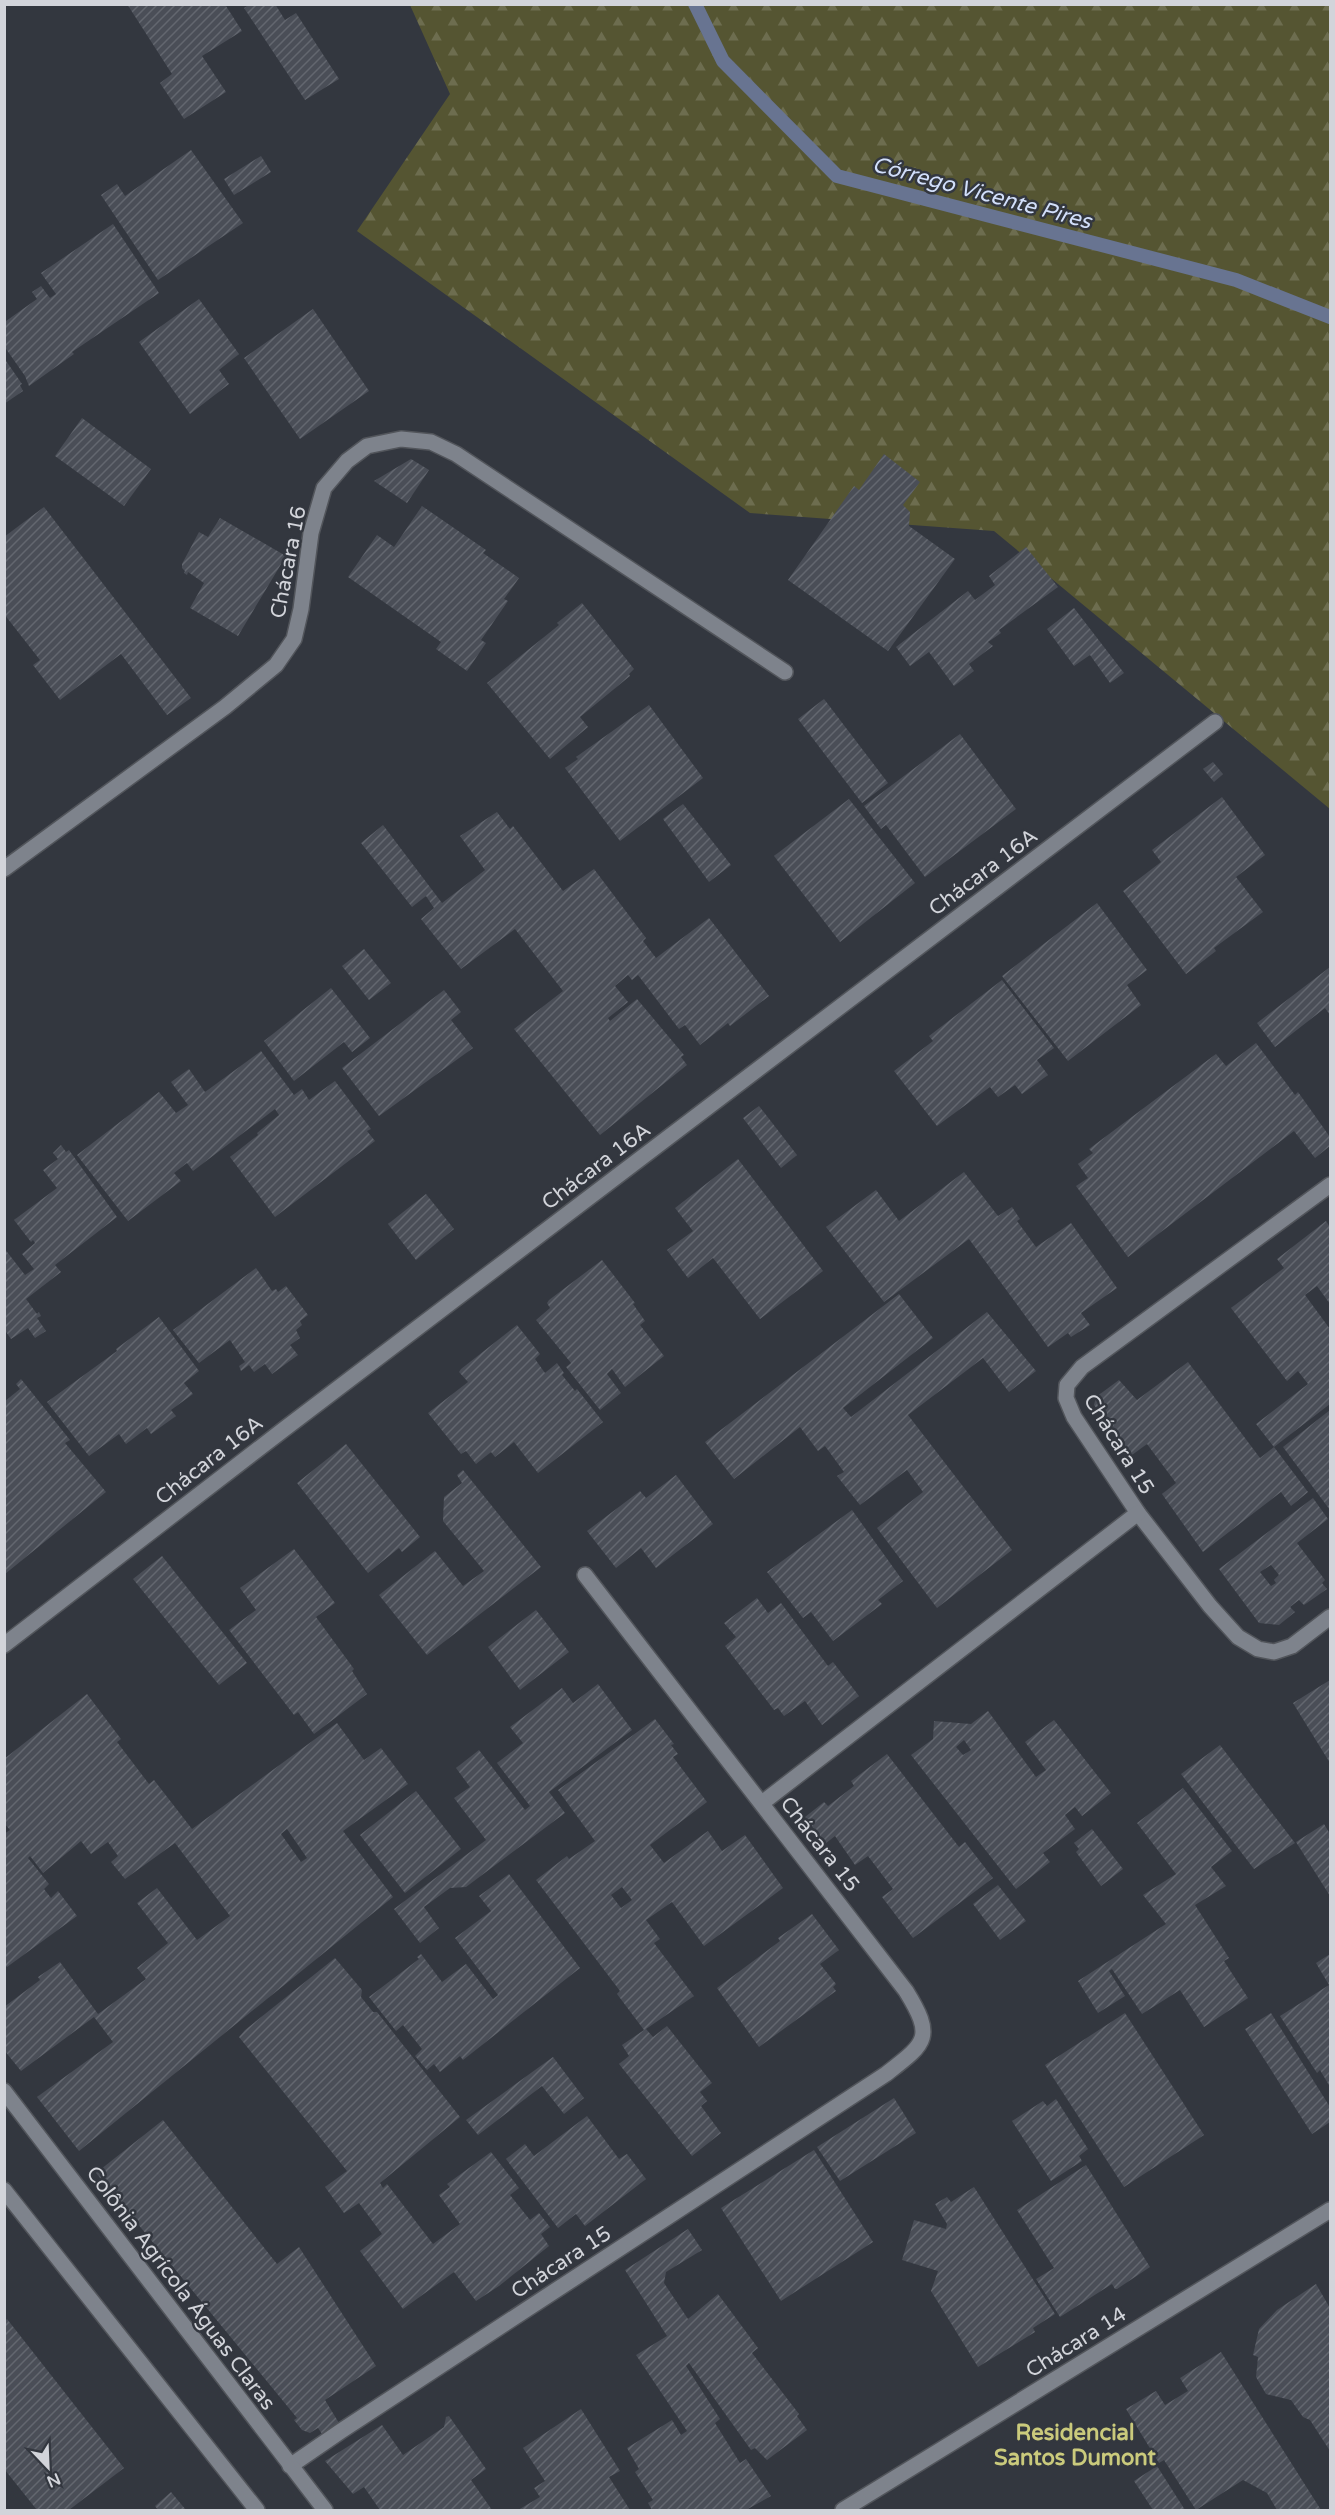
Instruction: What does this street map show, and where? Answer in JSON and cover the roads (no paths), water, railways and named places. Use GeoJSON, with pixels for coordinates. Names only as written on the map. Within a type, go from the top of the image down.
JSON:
{"type":"FeatureCollection","features":[{"type":"Feature","properties":{"kind":"street","name":"Chácara 16"},"geometry":{"type":"LineString","coordinates":[[4,869],[225,707],[276,665],[294,639],[301,609],[311,533],[324,488],[347,461],[367,446],[401,439],[431,442],[456,454],[785,672]]}},
{"type":"Feature","properties":{"kind":"street","name":"Chácara 16A"},"geometry":{"type":"LineString","coordinates":[[4,1645],[1215,722]]}},
{"type":"Feature","properties":{"kind":"street","name":"Chácara 15"},"geometry":{"type":"LineString","coordinates":[[290,2466],[886,2074],[917,2050],[925,2033],[920,2014],[906,1991],[762,1803],[1138,1514],[1074,1417],[1066,1398],[1067,1385],[1082,1367],[1330,1185]]}},
{"type":"Feature","properties":{"kind":"street"},"geometry":{"type":"LineString","coordinates":[[1138,1514],[1210,1606],[1238,1637],[1258,1649],[1274,1652],[1292,1646],[1330,1617]]}},
{"type":"Feature","properties":{"kind":"street"},"geometry":{"type":"LineString","coordinates":[[585,1575],[762,1803]]}},
{"type":"Feature","properties":{"kind":"street","name":"Colônia Agrícola Águas Claras"},"geometry":{"type":"LineString","coordinates":[[4,2091],[325,2511]]}},
{"type":"Feature","properties":{"kind":"street"},"geometry":{"type":"LineString","coordinates":[[6,2194],[257,2511]]}},
{"type":"Feature","properties":{"kind":"street","name":"Chácara 14"},"geometry":{"type":"LineString","coordinates":[[843,2511],[1330,2210]]}},
{"type":"Feature","properties":{"kind":"waterway","name":"Córrego Vicente Pires"},"geometry":{"type":"LineString","coordinates":[[695,4],[723,61],[837,176],[1236,280],[1330,317]]}},
{"type":"Feature","properties":{"kind":"district","name":"Residencial Santos Dumont"},"geometry":{"type":"Point","coordinates":[1075,2444]}}]}
